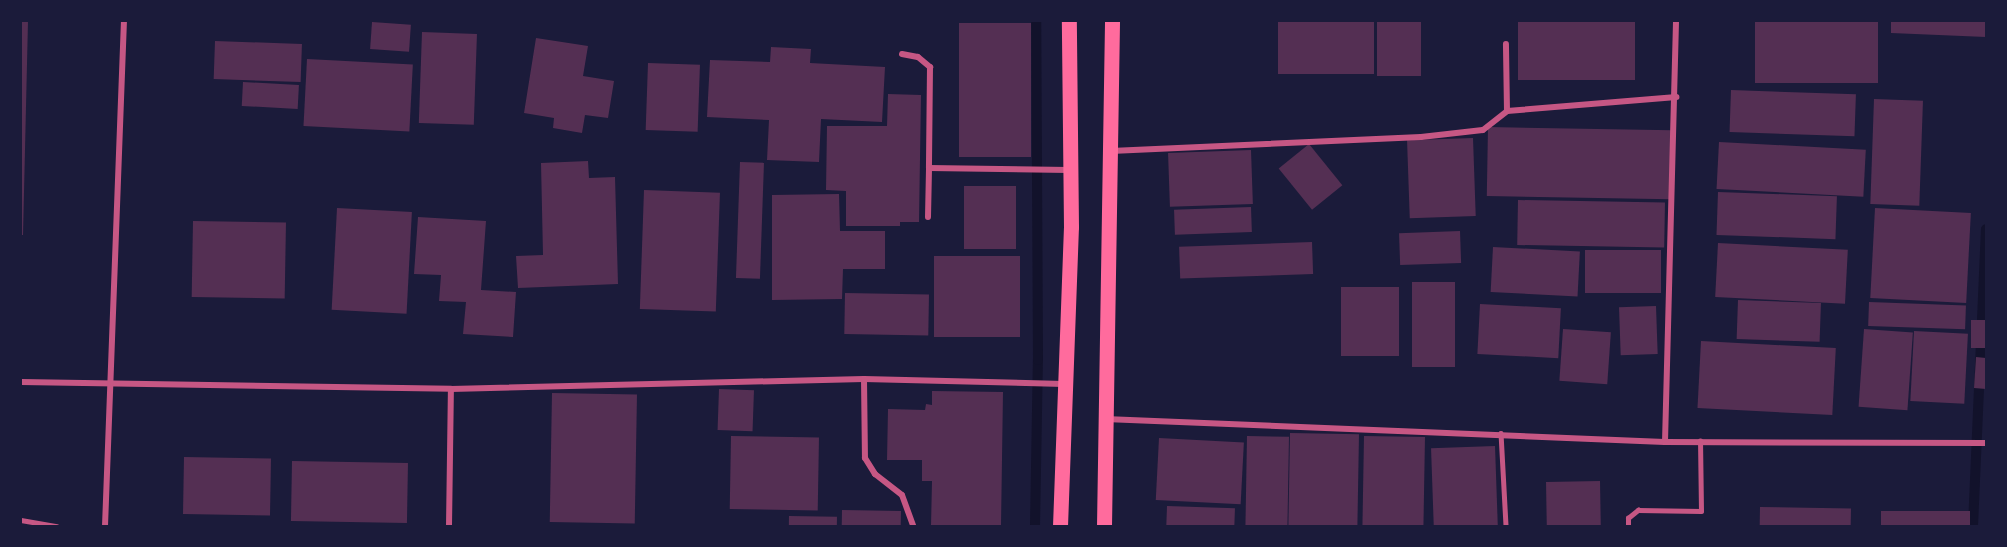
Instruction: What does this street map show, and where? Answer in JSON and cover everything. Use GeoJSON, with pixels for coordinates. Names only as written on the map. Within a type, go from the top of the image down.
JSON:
{"type":"FeatureCollection","features":[{"type":"Feature","properties":{"kind":"main road"},"geometry":{"type":"LineString","coordinates":[[1060,526],[1070,170],[1069,21]]}},
{"type":"Feature","properties":{"kind":"main road"},"geometry":{"type":"LineString","coordinates":[[1104,526],[1112,21]]}},
{"type":"Feature","properties":{"kind":"street"},"geometry":{"type":"LineString","coordinates":[[105,526],[124,21]]}},
{"type":"Feature","properties":{"kind":"street"},"geometry":{"type":"LineString","coordinates":[[1665,442],[1676,97],[1676,21]]}},
{"type":"Feature","properties":{"kind":"street"},"geometry":{"type":"LineString","coordinates":[[1506,44],[1507,111]]}},
{"type":"Feature","properties":{"kind":"street"},"geometry":{"type":"LineString","coordinates":[[902,54],[918,57],[930,67],[927,218]]}},
{"type":"Feature","properties":{"kind":"street"},"geometry":{"type":"LineString","coordinates":[[1110,151],[1421,137],[1483,130],[1507,111],[1676,97]]}},
{"type":"Feature","properties":{"kind":"street"},"geometry":{"type":"LineString","coordinates":[[928,168],[1070,170]]}},
{"type":"Feature","properties":{"kind":"street"},"geometry":{"type":"LineString","coordinates":[[21,382],[112,386],[451,389],[864,380],[1064,384]]}},
{"type":"Feature","properties":{"kind":"street"},"geometry":{"type":"LineString","coordinates":[[864,380],[865,458],[875,474],[902,495],[913,526]]}},
{"type":"Feature","properties":{"kind":"street"},"geometry":{"type":"LineString","coordinates":[[449,526],[451,389]]}},
{"type":"Feature","properties":{"kind":"street"},"geometry":{"type":"LineString","coordinates":[[1105,419],[1501,433],[1665,442],[1986,443]]}},
{"type":"Feature","properties":{"kind":"lane"},"geometry":{"type":"LineString","coordinates":[[1501,433],[1506,526]]}},
{"type":"Feature","properties":{"kind":"lane"},"geometry":{"type":"LineString","coordinates":[[1628,526],[1628,518],[1638,510],[1701,511],[1700,441]]}},
{"type":"Feature","properties":{"kind":"lane"},"geometry":{"type":"LineString","coordinates":[[21,520],[56,526]]}},
{"type":"Feature","properties":{"kind":"building"},"geometry":{"type":"Polygon","coordinates":[[[21,21],[28,21],[23,235],[21,235],[21,21]]]}},
{"type":"Feature","properties":{"kind":"building"},"geometry":{"type":"Polygon","coordinates":[[[1278,21],[1374,21],[1374,74],[1278,74],[1278,21]]]}},
{"type":"Feature","properties":{"kind":"building"},"geometry":{"type":"Polygon","coordinates":[[[1377,21],[1421,21],[1421,76],[1377,76],[1377,21]]]}},
{"type":"Feature","properties":{"kind":"building"},"geometry":{"type":"Polygon","coordinates":[[[1518,21],[1635,21],[1635,80],[1518,80],[1518,21]]]}},
{"type":"Feature","properties":{"kind":"building"},"geometry":{"type":"Polygon","coordinates":[[[1755,21],[1878,21],[1878,83],[1755,83],[1755,21]]]}},
{"type":"Feature","properties":{"kind":"building"},"geometry":{"type":"Polygon","coordinates":[[[1891,21],[1986,21],[1986,37],[1891,33],[1891,21]]]}},
{"type":"Feature","properties":{"kind":"building"},"geometry":{"type":"Polygon","coordinates":[[[372,22],[411,25],[409,52],[370,49],[372,22]]]}},
{"type":"Feature","properties":{"kind":"building"},"geometry":{"type":"Polygon","coordinates":[[[959,23],[1031,23],[1031,157],[959,157],[959,23]]]}},
{"type":"Feature","properties":{"kind":"building"},"geometry":{"type":"Polygon","coordinates":[[[422,32],[477,34],[474,125],[419,123],[422,32]]]}},
{"type":"Feature","properties":{"kind":"building"},"geometry":{"type":"Polygon","coordinates":[[[536,38],[588,46],[583,76],[614,81],[608,118],[585,115],[582,133],[553,128],[554,118],[524,113],[536,38]]]}},
{"type":"Feature","properties":{"kind":"building"},"geometry":{"type":"Polygon","coordinates":[[[215,41],[302,44],[301,82],[214,79],[215,41]]]}},
{"type":"Feature","properties":{"kind":"building"},"geometry":{"type":"Polygon","coordinates":[[[771,47],[811,49],[810,63],[885,67],[882,122],[821,119],[819,162],[767,160],[769,120],[707,117],[710,60],[770,62],[771,47]]]}},
{"type":"Feature","properties":{"kind":"building"},"geometry":{"type":"Polygon","coordinates":[[[307,59],[413,65],[409,131],[303,126],[307,59]]]}},
{"type":"Feature","properties":{"kind":"building"},"geometry":{"type":"Polygon","coordinates":[[[648,63],[700,65],[698,132],[646,130],[648,63]]]}},
{"type":"Feature","properties":{"kind":"building"},"geometry":{"type":"Polygon","coordinates":[[[243,82],[299,85],[298,109],[242,106],[243,82]]]}},
{"type":"Feature","properties":{"kind":"building"},"geometry":{"type":"Polygon","coordinates":[[[1731,90],[1856,94],[1854,136],[1730,132],[1731,90]]]}},
{"type":"Feature","properties":{"kind":"building"},"geometry":{"type":"Polygon","coordinates":[[[888,94],[921,95],[919,222],[900,222],[900,226],[846,226],[846,191],[826,190],[827,126],[887,126],[888,94]]]}},
{"type":"Feature","properties":{"kind":"building"},"geometry":{"type":"Polygon","coordinates":[[[1874,99],[1923,101],[1919,206],[1870,204],[1874,99]]]}},
{"type":"Feature","properties":{"kind":"building"},"geometry":{"type":"Polygon","coordinates":[[[1488,127],[1672,130],[1671,199],[1487,196],[1488,127]]]}},
{"type":"Feature","properties":{"kind":"building"},"geometry":{"type":"Polygon","coordinates":[[[1473,138],[1476,216],[1410,218],[1407,140],[1473,138]]]}},
{"type":"Feature","properties":{"kind":"building"},"geometry":{"type":"Polygon","coordinates":[[[1719,142],[1866,150],[1863,197],[1717,189],[1719,142]]]}},
{"type":"Feature","properties":{"kind":"building"},"geometry":{"type":"Polygon","coordinates":[[[1309,144],[1342,185],[1312,210],[1279,169],[1309,144]]]}},
{"type":"Feature","properties":{"kind":"building"},"geometry":{"type":"Polygon","coordinates":[[[1251,150],[1253,204],[1170,207],[1168,153],[1251,150]]]}},
{"type":"Feature","properties":{"kind":"building"},"geometry":{"type":"Polygon","coordinates":[[[588,161],[589,178],[615,177],[618,284],[518,288],[516,256],[543,255],[541,163],[588,161]]]}},
{"type":"Feature","properties":{"kind":"building"},"geometry":{"type":"Polygon","coordinates":[[[740,162],[764,163],[760,279],[736,278],[740,162]]]}},
{"type":"Feature","properties":{"kind":"building"},"geometry":{"type":"Polygon","coordinates":[[[964,186],[1016,186],[1016,249],[964,249],[964,186]]]}},
{"type":"Feature","properties":{"kind":"building"},"geometry":{"type":"Polygon","coordinates":[[[644,190],[720,193],[716,312],[640,309],[644,190]]]}},
{"type":"Feature","properties":{"kind":"building"},"geometry":{"type":"Polygon","coordinates":[[[1718,192],[1837,196],[1835,239],[1716,235],[1718,192]]]}},
{"type":"Feature","properties":{"kind":"building"},"geometry":{"type":"Polygon","coordinates":[[[839,194],[840,231],[885,231],[885,269],[843,269],[842,299],[772,300],[772,195],[839,194]]]}},
{"type":"Feature","properties":{"kind":"building"},"geometry":{"type":"Polygon","coordinates":[[[1518,200],[1665,203],[1664,248],[1517,245],[1518,200]]]}},
{"type":"Feature","properties":{"kind":"building"},"geometry":{"type":"Polygon","coordinates":[[[1251,207],[1252,232],[1175,235],[1174,210],[1251,207]]]}},
{"type":"Feature","properties":{"kind":"building"},"geometry":{"type":"Polygon","coordinates":[[[337,208],[412,212],[407,314],[332,310],[337,208]]]}},
{"type":"Feature","properties":{"kind":"building"},"geometry":{"type":"Polygon","coordinates":[[[1875,208],[1971,213],[1966,303],[1870,298],[1875,208]]]}},
{"type":"Feature","properties":{"kind":"building"},"geometry":{"type":"Polygon","coordinates":[[[418,217],[486,221],[481,290],[516,292],[513,337],[463,334],[466,302],[439,301],[441,275],[414,274],[418,217]]]}},
{"type":"Feature","properties":{"kind":"building"},"geometry":{"type":"Polygon","coordinates":[[[193,221],[286,223],[285,299],[192,297],[193,221]]]}},
{"type":"Feature","properties":{"kind":"building"},"geometry":{"type":"Polygon","coordinates":[[[1460,231],[1461,263],[1400,265],[1399,233],[1460,231]]]}},
{"type":"Feature","properties":{"kind":"building"},"geometry":{"type":"Polygon","coordinates":[[[1312,242],[1313,274],[1180,279],[1179,247],[1312,242]]]}},
{"type":"Feature","properties":{"kind":"building"},"geometry":{"type":"Polygon","coordinates":[[[1718,243],[1848,250],[1845,304],[1715,297],[1718,243]]]}},
{"type":"Feature","properties":{"kind":"building"},"geometry":{"type":"Polygon","coordinates":[[[1493,247],[1580,252],[1578,296],[1491,292],[1493,247]]]}},
{"type":"Feature","properties":{"kind":"building"},"geometry":{"type":"Polygon","coordinates":[[[1585,250],[1661,250],[1661,293],[1585,293],[1585,250]]]}},
{"type":"Feature","properties":{"kind":"building"},"geometry":{"type":"Polygon","coordinates":[[[934,256],[1020,256],[1020,337],[934,337],[934,256]]]}},
{"type":"Feature","properties":{"kind":"building"},"geometry":{"type":"Polygon","coordinates":[[[1412,282],[1455,282],[1455,367],[1412,367],[1412,282]]]}},
{"type":"Feature","properties":{"kind":"building"},"geometry":{"type":"Polygon","coordinates":[[[1341,287],[1399,287],[1399,356],[1341,356],[1341,287]]]}},
{"type":"Feature","properties":{"kind":"building"},"geometry":{"type":"Polygon","coordinates":[[[845,293],[929,294],[928,335],[844,334],[845,293]]]}},
{"type":"Feature","properties":{"kind":"building"},"geometry":{"type":"Polygon","coordinates":[[[1738,300],[1821,303],[1820,342],[1737,339],[1738,300]]]}},
{"type":"Feature","properties":{"kind":"building"},"geometry":{"type":"Polygon","coordinates":[[[1869,302],[1966,305],[1965,329],[1868,326],[1869,302]]]}},
{"type":"Feature","properties":{"kind":"building"},"geometry":{"type":"Polygon","coordinates":[[[1480,304],[1561,308],[1558,358],[1477,354],[1480,304]]]}},
{"type":"Feature","properties":{"kind":"building"},"geometry":{"type":"Polygon","coordinates":[[[1656,306],[1658,354],[1621,355],[1619,307],[1656,306]]]}},
{"type":"Feature","properties":{"kind":"building"},"geometry":{"type":"Polygon","coordinates":[[[1971,320],[1986,320],[1986,348],[1971,348],[1971,320]]]}},
{"type":"Feature","properties":{"kind":"building"},"geometry":{"type":"Polygon","coordinates":[[[1563,329],[1611,332],[1607,384],[1559,381],[1563,329]]]}},
{"type":"Feature","properties":{"kind":"building"},"geometry":{"type":"Polygon","coordinates":[[[1864,329],[1913,332],[1907,410],[1859,407],[1864,329]]]}},
{"type":"Feature","properties":{"kind":"building"},"geometry":{"type":"Polygon","coordinates":[[[1914,331],[1968,334],[1964,404],[1910,401],[1914,331]]]}},
{"type":"Feature","properties":{"kind":"building"},"geometry":{"type":"Polygon","coordinates":[[[1701,341],[1836,348],[1832,415],[1697,408],[1701,341]]]}},
{"type":"Feature","properties":{"kind":"building"},"geometry":{"type":"Polygon","coordinates":[[[1976,357],[1986,358],[1986,389],[1974,388],[1976,357]]]}},
{"type":"Feature","properties":{"kind":"building"},"geometry":{"type":"Polygon","coordinates":[[[719,389],[754,390],[753,431],[718,430],[719,389]]]}},
{"type":"Feature","properties":{"kind":"building"},"geometry":{"type":"Polygon","coordinates":[[[932,391],[1003,392],[1001,526],[931,526],[932,481],[922,481],[922,460],[887,460],[888,409],[925,410],[926,404],[932,405],[932,391]]]}},
{"type":"Feature","properties":{"kind":"building"},"geometry":{"type":"Polygon","coordinates":[[[552,393],[637,394],[635,523],[550,522],[552,393]]]}},
{"type":"Feature","properties":{"kind":"building"},"geometry":{"type":"Polygon","coordinates":[[[1290,433],[1359,434],[1357,526],[1288,526],[1290,433]]]}},
{"type":"Feature","properties":{"kind":"building"},"geometry":{"type":"Polygon","coordinates":[[[731,436],[819,438],[818,511],[730,509],[731,436]]]}},
{"type":"Feature","properties":{"kind":"building"},"geometry":{"type":"Polygon","coordinates":[[[1247,436],[1289,437],[1287,526],[1245,526],[1247,436]]]}},
{"type":"Feature","properties":{"kind":"building"},"geometry":{"type":"Polygon","coordinates":[[[1364,436],[1425,437],[1423,526],[1362,526],[1364,436]]]}},
{"type":"Feature","properties":{"kind":"building"},"geometry":{"type":"Polygon","coordinates":[[[1159,438],[1244,442],[1241,504],[1156,500],[1159,438]]]}},
{"type":"Feature","properties":{"kind":"building"},"geometry":{"type":"Polygon","coordinates":[[[1495,446],[1498,526],[1434,526],[1431,448],[1495,446]]]}},
{"type":"Feature","properties":{"kind":"building"},"geometry":{"type":"Polygon","coordinates":[[[184,457],[271,459],[270,516],[183,514],[184,457]]]}},
{"type":"Feature","properties":{"kind":"building"},"geometry":{"type":"Polygon","coordinates":[[[292,461],[408,463],[407,523],[291,521],[292,461]]]}},
{"type":"Feature","properties":{"kind":"building"},"geometry":{"type":"Polygon","coordinates":[[[1600,481],[1601,526],[1547,526],[1546,482],[1600,481]]]}},
{"type":"Feature","properties":{"kind":"building"},"geometry":{"type":"Polygon","coordinates":[[[1167,506],[1235,508],[1234,526],[1166,526],[1167,506]]]}},
{"type":"Feature","properties":{"kind":"building"},"geometry":{"type":"Polygon","coordinates":[[[1760,507],[1851,509],[1851,526],[1760,526],[1760,507]]]}},
{"type":"Feature","properties":{"kind":"building"},"geometry":{"type":"Polygon","coordinates":[[[842,510],[901,511],[901,526],[842,526],[842,510]]]}},
{"type":"Feature","properties":{"kind":"building"},"geometry":{"type":"Polygon","coordinates":[[[1881,511],[1970,511],[1970,526],[1881,526],[1881,511]]]}},
{"type":"Feature","properties":{"kind":"building"},"geometry":{"type":"Polygon","coordinates":[[[789,516],[837,517],[837,526],[789,526],[789,516]]]}},
{"type":"Feature","properties":{"kind":"waterway"},"geometry":{"type":"LineString","coordinates":[[1035,526],[1038,360],[1036,21]]}},
{"type":"Feature","properties":{"kind":"waterway"},"geometry":{"type":"LineString","coordinates":[[1973,526],[1986,229]]}}]}
